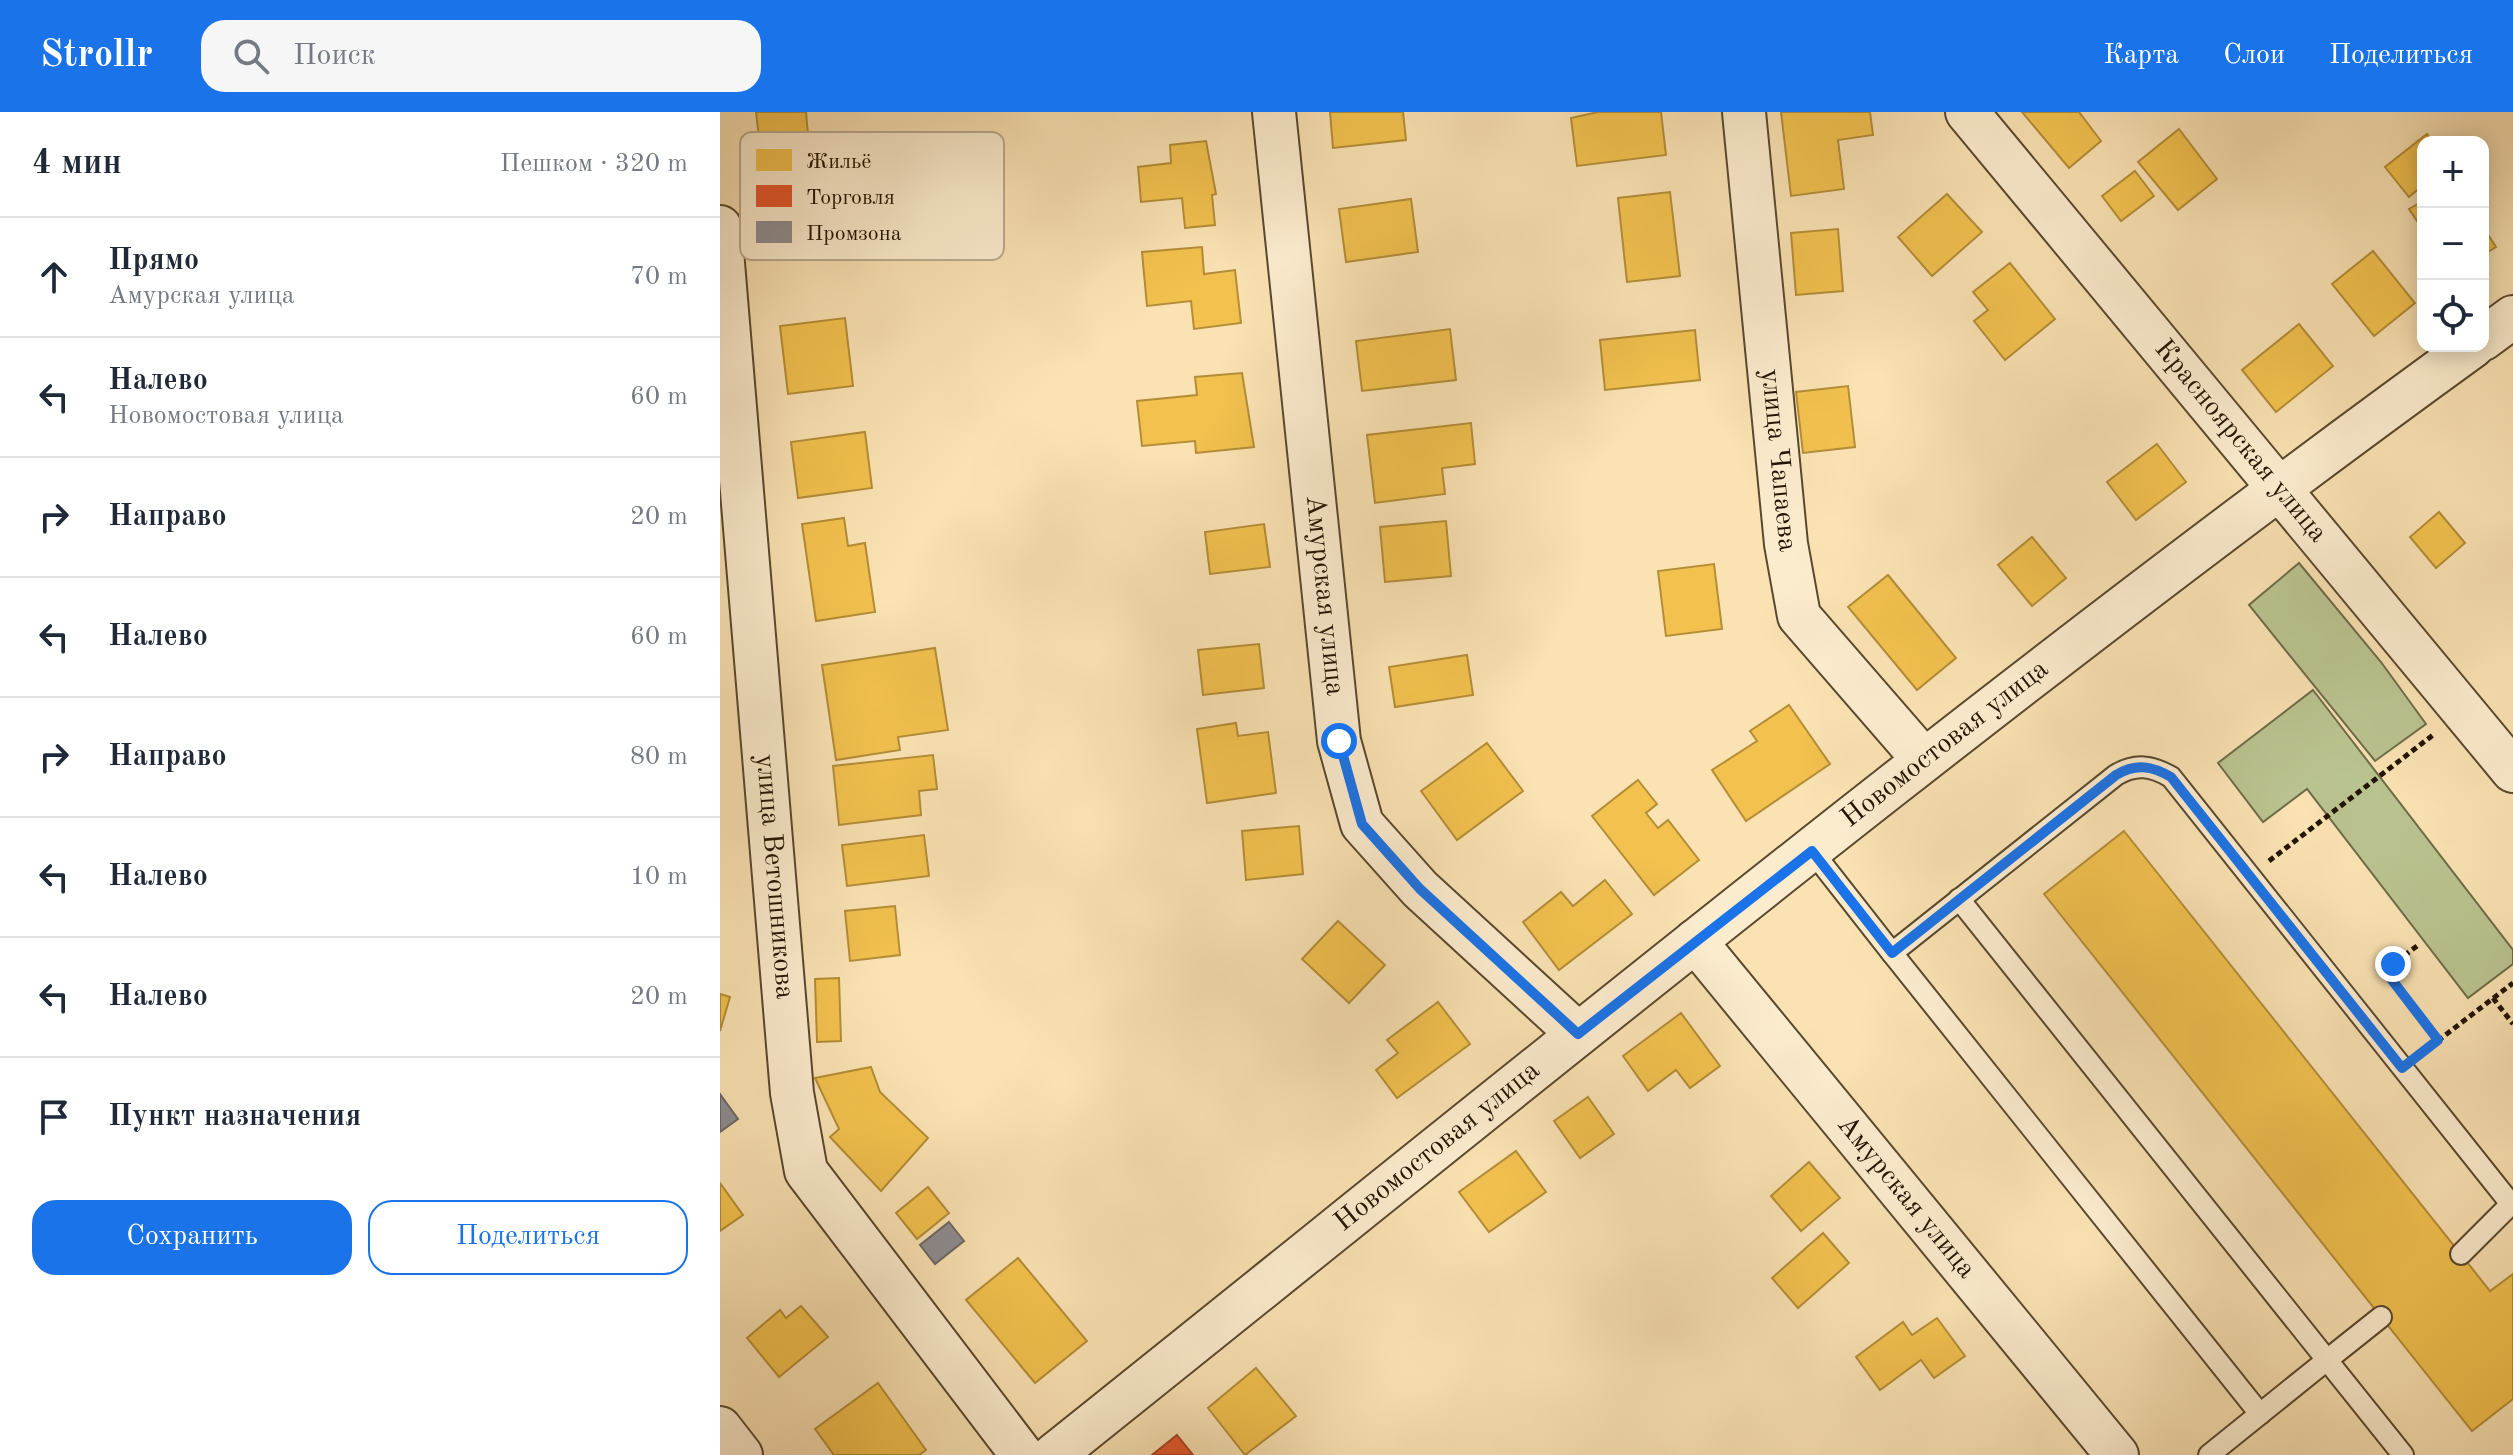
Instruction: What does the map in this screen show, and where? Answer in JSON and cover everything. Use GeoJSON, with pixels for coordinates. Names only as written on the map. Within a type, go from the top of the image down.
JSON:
{"type":"FeatureCollection","features":[{"type":"Feature","properties":{"kind":"street","name":"Амурская улица"},"geometry":{"type":"LineString","coordinates":[[1274,112],[1339,741],[1362,824],[1420,889],[1578,1034]]}},
{"type":"Feature","properties":{"kind":"street","name":"улица Чапаева"},"geometry":{"type":"LineString","coordinates":[[1744,112],[1786,544],[1799,616],[1924,760]]}},
{"type":"Feature","properties":{"kind":"street","name":"Красноярская улица"},"geometry":{"type":"LineString","coordinates":[[1967,112],[2513,771]]}},
{"type":"Feature","properties":{"kind":"street","name":"улица Ветошникова"},"geometry":{"type":"LineString","coordinates":[[720,227],[792,1093],[806,1171],[1022,1455]]}},
{"type":"Feature","properties":{"kind":"street"},"geometry":{"type":"LineString","coordinates":[[2489,335],[2513,317]]}},
{"type":"Feature","properties":{"kind":"street","name":"Новомостовая улица"},"geometry":{"type":"LineString","coordinates":[[1054,1455],[1924,760],[2278,487],[2465,352]]}},
{"type":"Feature","properties":{"kind":"street","name":"Амурская улица"},"geometry":{"type":"LineString","coordinates":[[1695,941],[2117,1455]]}},
{"type":"Feature","properties":{"kind":"street"},"geometry":{"type":"LineString","coordinates":[[720,1428],[741,1455]]}},
{"type":"Feature","properties":{"kind":"lane"},"geometry":{"type":"LineString","coordinates":[[1892,953],[2116,775],[2148,766],[2171,777],[2512,1203],[2461,1254]]}},
{"type":"Feature","properties":{"kind":"lane"},"geometry":{"type":"LineString","coordinates":[[1812,851],[2260,1414]]}},
{"type":"Feature","properties":{"kind":"lane"},"geometry":{"type":"LineString","coordinates":[[1959,899],[2403,1455]]}},
{"type":"Feature","properties":{"kind":"lane"},"geometry":{"type":"LineString","coordinates":[[2209,1455],[2381,1317]]}},
{"type":"Feature","properties":{"kind":"path"},"geometry":{"type":"LineString","coordinates":[[2249,876],[2463,711]]}},
{"type":"Feature","properties":{"kind":"path"},"geometry":{"type":"LineString","coordinates":[[2417,946],[2393,964],[2389,975],[2438,1040]]}},
{"type":"Feature","properties":{"kind":"path"},"geometry":{"type":"LineString","coordinates":[[2402,1068],[2513,983]]}},
{"type":"Feature","properties":{"kind":"path"},"geometry":{"type":"LineString","coordinates":[[2493,998],[2513,1024]]}},
{"type":"Feature","properties":{"kind":"green space"},"geometry":{"type":"Polygon","coordinates":[[[2299,563],[2381,662],[2426,724],[2375,761],[2249,605],[2299,563]]]}},
{"type":"Feature","properties":{"kind":"green space"},"geometry":{"type":"Polygon","coordinates":[[[2313,690],[2513,950],[2513,964],[2468,998],[2307,789],[2263,822],[2218,763],[2313,690]]]}},
{"type":"Feature","properties":{"kind":"building: Жильё"},"geometry":{"type":"Polygon","coordinates":[[[756,112],[806,112],[808,132],[758,132],[756,112]]]}},
{"type":"Feature","properties":{"kind":"building: Жильё"},"geometry":{"type":"Polygon","coordinates":[[[1330,112],[1403,112],[1406,140],[1333,148],[1330,112]]]}},
{"type":"Feature","properties":{"kind":"building: Жильё"},"geometry":{"type":"Polygon","coordinates":[[[1598,112],[1661,112],[1666,155],[1577,166],[1571,118],[1598,112]]]}},
{"type":"Feature","properties":{"kind":"building: Жильё"},"geometry":{"type":"Polygon","coordinates":[[[1781,112],[1870,112],[1873,135],[1838,140],[1844,189],[1791,196],[1781,112]]]}},
{"type":"Feature","properties":{"kind":"building: Жильё"},"geometry":{"type":"Polygon","coordinates":[[[2022,112],[2079,112],[2101,141],[2069,168],[2022,112]]]}},
{"type":"Feature","properties":{"kind":"building: Жильё"},"geometry":{"type":"Polygon","coordinates":[[[2179,129],[2217,179],[2178,210],[2138,162],[2179,129]]]}},
{"type":"Feature","properties":{"kind":"building: Жильё"},"geometry":{"type":"Polygon","coordinates":[[[1206,141],[1216,194],[1212,195],[1215,225],[1185,228],[1182,198],[1141,202],[1138,167],[1171,163],[1170,145],[1206,141]]]}},
{"type":"Feature","properties":{"kind":"building: Жильё"},"geometry":{"type":"Polygon","coordinates":[[[2417,142],[2417,190],[2409,197],[2385,167],[2417,142]]]}},
{"type":"Feature","properties":{"kind":"building: Жильё"},"geometry":{"type":"Polygon","coordinates":[[[2135,171],[2154,196],[2121,221],[2102,196],[2135,171]]]}},
{"type":"Feature","properties":{"kind":"building: Жильё"},"geometry":{"type":"Polygon","coordinates":[[[1670,192],[1680,276],[1627,282],[1618,198],[1670,192]]]}},
{"type":"Feature","properties":{"kind":"building: Жильё"},"geometry":{"type":"Polygon","coordinates":[[[1947,194],[1982,232],[1932,276],[1898,237],[1947,194]]]}},
{"type":"Feature","properties":{"kind":"building: Жильё"},"geometry":{"type":"Polygon","coordinates":[[[1411,199],[1418,252],[1346,262],[1339,209],[1411,199]]]}},
{"type":"Feature","properties":{"kind":"building: Жильё"},"geometry":{"type":"Polygon","coordinates":[[[2417,204],[2417,221],[2409,209],[2417,204]]]}},
{"type":"Feature","properties":{"kind":"building: Жильё"},"geometry":{"type":"Polygon","coordinates":[[[1838,229],[1843,291],[1796,295],[1791,233],[1838,229]]]}},
{"type":"Feature","properties":{"kind":"building: Жильё"},"geometry":{"type":"Polygon","coordinates":[[[2489,236],[2496,247],[2489,251],[2489,236]]]}},
{"type":"Feature","properties":{"kind":"building: Жильё"},"geometry":{"type":"Polygon","coordinates":[[[1202,247],[1204,274],[1235,270],[1241,323],[1194,329],[1191,301],[1147,306],[1142,252],[1202,247]]]}},
{"type":"Feature","properties":{"kind":"building: Жильё"},"geometry":{"type":"Polygon","coordinates":[[[2373,251],[2415,303],[2374,336],[2332,284],[2373,251]]]}},
{"type":"Feature","properties":{"kind":"building: Жильё"},"geometry":{"type":"Polygon","coordinates":[[[2010,263],[2055,319],[2005,360],[1974,321],[1988,310],[1973,292],[2010,263]]]}},
{"type":"Feature","properties":{"kind":"building: Жильё"},"geometry":{"type":"Polygon","coordinates":[[[845,318],[853,386],[788,394],[780,326],[845,318]]]}},
{"type":"Feature","properties":{"kind":"building: Жильё"},"geometry":{"type":"Polygon","coordinates":[[[2299,324],[2333,366],[2276,412],[2242,370],[2299,324]]]}},
{"type":"Feature","properties":{"kind":"building: Жильё"},"geometry":{"type":"Polygon","coordinates":[[[1450,329],[1456,380],[1362,391],[1356,341],[1450,329]]]}},
{"type":"Feature","properties":{"kind":"building: Жильё"},"geometry":{"type":"Polygon","coordinates":[[[1695,330],[1700,380],[1605,390],[1600,340],[1695,330]]]}},
{"type":"Feature","properties":{"kind":"building: Жильё"},"geometry":{"type":"Polygon","coordinates":[[[1242,373],[1254,447],[1196,453],[1195,441],[1142,446],[1137,401],[1197,395],[1195,377],[1242,373]]]}},
{"type":"Feature","properties":{"kind":"building: Жильё"},"geometry":{"type":"Polygon","coordinates":[[[1848,386],[1855,447],[1803,453],[1796,392],[1848,386]]]}},
{"type":"Feature","properties":{"kind":"building: Жильё"},"geometry":{"type":"Polygon","coordinates":[[[1471,423],[1475,464],[1442,468],[1445,494],[1375,503],[1367,435],[1471,423]]]}},
{"type":"Feature","properties":{"kind":"building: Жильё"},"geometry":{"type":"Polygon","coordinates":[[[865,432],[872,488],[798,498],[791,442],[865,432]]]}},
{"type":"Feature","properties":{"kind":"building: Жильё"},"geometry":{"type":"Polygon","coordinates":[[[2157,444],[2186,482],[2136,520],[2107,482],[2157,444]]]}},
{"type":"Feature","properties":{"kind":"building: Жильё"},"geometry":{"type":"Polygon","coordinates":[[[2439,512],[2465,543],[2436,568],[2410,537],[2439,512]]]}},
{"type":"Feature","properties":{"kind":"building: Жильё"},"geometry":{"type":"Polygon","coordinates":[[[844,518],[848,546],[865,543],[875,612],[816,621],[802,524],[844,518]]]}},
{"type":"Feature","properties":{"kind":"building: Жильё"},"geometry":{"type":"Polygon","coordinates":[[[1446,521],[1451,576],[1385,582],[1380,527],[1446,521]]]}},
{"type":"Feature","properties":{"kind":"building: Жильё"},"geometry":{"type":"Polygon","coordinates":[[[1264,524],[1270,567],[1210,574],[1205,532],[1264,524]]]}},
{"type":"Feature","properties":{"kind":"building: Жильё"},"geometry":{"type":"Polygon","coordinates":[[[2032,537],[2066,578],[2032,606],[1998,565],[2032,537]]]}},
{"type":"Feature","properties":{"kind":"building: Жильё"},"geometry":{"type":"Polygon","coordinates":[[[1714,564],[1722,629],[1666,636],[1658,571],[1714,564]]]}},
{"type":"Feature","properties":{"kind":"building: Жильё"},"geometry":{"type":"Polygon","coordinates":[[[1888,575],[1956,658],[1917,690],[1848,607],[1888,575]]]}},
{"type":"Feature","properties":{"kind":"building: Жильё"},"geometry":{"type":"Polygon","coordinates":[[[1259,644],[1264,688],[1203,695],[1198,650],[1259,644]]]}},
{"type":"Feature","properties":{"kind":"building: Жильё"},"geometry":{"type":"Polygon","coordinates":[[[935,648],[948,730],[898,737],[900,750],[836,760],[822,665],[935,648]]]}},
{"type":"Feature","properties":{"kind":"building: Жильё"},"geometry":{"type":"Polygon","coordinates":[[[1467,655],[1473,695],[1395,707],[1389,667],[1467,655]]]}},
{"type":"Feature","properties":{"kind":"building: Жильё"},"geometry":{"type":"Polygon","coordinates":[[[1789,705],[1830,764],[1746,821],[1712,770],[1757,741],[1750,731],[1789,705]]]}},
{"type":"Feature","properties":{"kind":"building: Жильё"},"geometry":{"type":"Polygon","coordinates":[[[1236,723],[1238,736],[1268,732],[1276,793],[1207,803],[1197,729],[1236,723]]]}},
{"type":"Feature","properties":{"kind":"building: Жильё"},"geometry":{"type":"Polygon","coordinates":[[[1487,743],[1523,791],[1457,840],[1421,791],[1487,743]]]}},
{"type":"Feature","properties":{"kind":"building: Жильё"},"geometry":{"type":"Polygon","coordinates":[[[933,755],[937,789],[919,791],[921,815],[839,825],[833,766],[933,755]]]}},
{"type":"Feature","properties":{"kind":"building: Жильё"},"geometry":{"type":"Polygon","coordinates":[[[1638,780],[1657,804],[1646,813],[1658,828],[1668,820],[1699,860],[1654,895],[1592,816],[1638,780]]]}},
{"type":"Feature","properties":{"kind":"building: Жильё"},"geometry":{"type":"Polygon","coordinates":[[[1299,826],[1303,874],[1246,880],[1242,831],[1299,826]]]}},
{"type":"Feature","properties":{"kind":"building: Жильё"},"geometry":{"type":"Polygon","coordinates":[[[2124,831],[2490,1291],[2513,1274],[2513,1399],[2472,1431],[2044,894],[2124,831]]]}},
{"type":"Feature","properties":{"kind":"building: Жильё"},"geometry":{"type":"Polygon","coordinates":[[[924,835],[929,876],[847,886],[842,845],[924,835]]]}},
{"type":"Feature","properties":{"kind":"building: Жильё"},"geometry":{"type":"Polygon","coordinates":[[[1605,880],[1632,914],[1559,970],[1523,922],[1561,892],[1573,906],[1605,880]]]}},
{"type":"Feature","properties":{"kind":"building: Жильё"},"geometry":{"type":"Polygon","coordinates":[[[895,906],[900,955],[850,961],[845,911],[895,906]]]}},
{"type":"Feature","properties":{"kind":"building: Жильё"},"geometry":{"type":"Polygon","coordinates":[[[1338,921],[1385,965],[1349,1003],[1302,959],[1338,921]]]}},
{"type":"Feature","properties":{"kind":"building: Жильё"},"geometry":{"type":"Polygon","coordinates":[[[839,978],[841,1041],[817,1042],[815,979],[839,978]]]}},
{"type":"Feature","properties":{"kind":"building: Жильё"},"geometry":{"type":"Polygon","coordinates":[[[720,994],[730,997],[720,1031],[720,994]]]}},
{"type":"Feature","properties":{"kind":"building: Жильё"},"geometry":{"type":"Polygon","coordinates":[[[1438,1002],[1470,1044],[1397,1098],[1376,1070],[1398,1053],[1387,1040],[1438,1002]]]}},
{"type":"Feature","properties":{"kind":"building: Жильё"},"geometry":{"type":"Polygon","coordinates":[[[1681,1013],[1720,1066],[1690,1088],[1676,1070],[1648,1091],[1623,1056],[1681,1013]]]}},
{"type":"Feature","properties":{"kind":"building: Жильё"},"geometry":{"type":"Polygon","coordinates":[[[871,1067],[880,1092],[928,1138],[881,1191],[830,1137],[839,1129],[815,1078],[871,1067]]]}},
{"type":"Feature","properties":{"kind":"building: Жильё"},"geometry":{"type":"Polygon","coordinates":[[[1588,1097],[1614,1134],[1580,1158],[1554,1121],[1588,1097]]]}},
{"type":"Feature","properties":{"kind":"building: Жильё"},"geometry":{"type":"Polygon","coordinates":[[[1516,1151],[1546,1192],[1489,1232],[1459,1192],[1516,1151]]]}},
{"type":"Feature","properties":{"kind":"building: Жильё"},"geometry":{"type":"Polygon","coordinates":[[[1809,1162],[1840,1198],[1801,1231],[1771,1196],[1809,1162]]]}},
{"type":"Feature","properties":{"kind":"building: Жильё"},"geometry":{"type":"Polygon","coordinates":[[[720,1183],[743,1215],[720,1231],[720,1183]]]}},
{"type":"Feature","properties":{"kind":"building: Жильё"},"geometry":{"type":"Polygon","coordinates":[[[928,1187],[949,1213],[917,1239],[896,1213],[928,1187]]]}},
{"type":"Feature","properties":{"kind":"building: Жильё"},"geometry":{"type":"Polygon","coordinates":[[[1823,1233],[1849,1263],[1798,1308],[1772,1278],[1823,1233]]]}},
{"type":"Feature","properties":{"kind":"building: Жильё"},"geometry":{"type":"Polygon","coordinates":[[[1018,1258],[1087,1341],[1035,1383],[966,1300],[1018,1258]]]}},
{"type":"Feature","properties":{"kind":"building: Жильё"},"geometry":{"type":"Polygon","coordinates":[[[801,1306],[828,1337],[779,1377],[747,1338],[780,1310],[786,1318],[801,1306]]]}},
{"type":"Feature","properties":{"kind":"building: Жильё"},"geometry":{"type":"Polygon","coordinates":[[[1937,1318],[1965,1356],[1934,1378],[1921,1360],[1880,1390],[1856,1357],[1903,1322],[1912,1335],[1937,1318]]]}},
{"type":"Feature","properties":{"kind":"building: Жильё"},"geometry":{"type":"Polygon","coordinates":[[[1256,1368],[1296,1416],[1245,1455],[1208,1408],[1256,1368]]]}},
{"type":"Feature","properties":{"kind":"building: Жильё"},"geometry":{"type":"Polygon","coordinates":[[[878,1383],[926,1450],[919,1455],[834,1455],[815,1429],[878,1383]]]}},
{"type":"Feature","properties":{"kind":"building: Торговля"},"geometry":{"type":"Polygon","coordinates":[[[1177,1435],[1193,1455],[1152,1455],[1177,1435]]]}},
{"type":"Feature","properties":{"kind":"building: Промзона"},"geometry":{"type":"Polygon","coordinates":[[[720,1094],[738,1119],[720,1132],[720,1094]]]}},
{"type":"Feature","properties":{"kind":"building: Промзона"},"geometry":{"type":"Polygon","coordinates":[[[949,1222],[964,1241],[935,1264],[920,1245],[949,1222]]]}},
{"type":"Feature","properties":{"kind":"route"},"geometry":{"type":"LineString","coordinates":[[1339,741],[1362,824],[1420,889],[1578,1034],[1812,851],[1892,953],[2116,775],[2126,769],[2148,766],[2171,777],[2402,1068],[2438,1040],[2389,975],[2393,964]]}}]}
